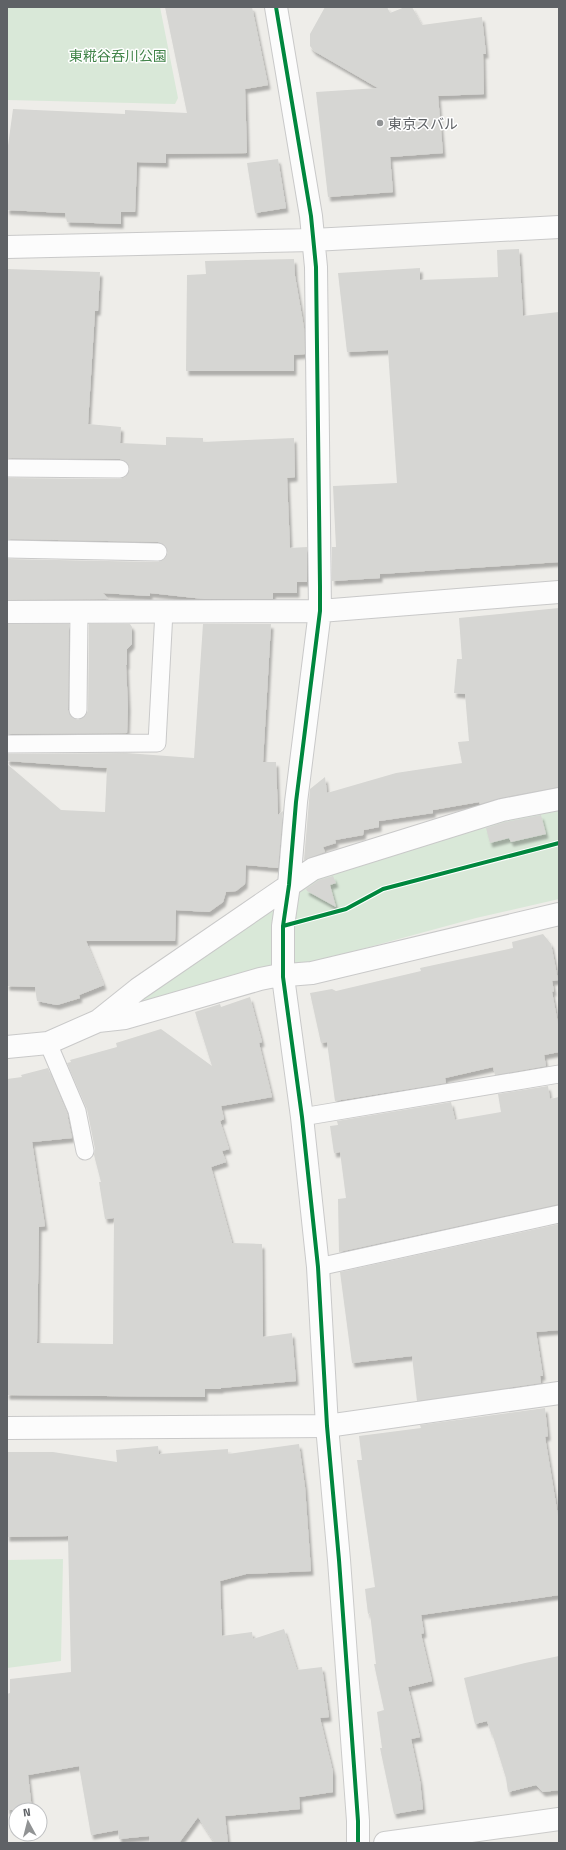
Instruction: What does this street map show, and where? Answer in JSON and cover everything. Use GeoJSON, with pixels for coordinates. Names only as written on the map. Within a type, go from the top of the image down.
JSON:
{"type":"FeatureCollection","features":[{"type":"Feature","properties":{"kind":"street"},"geometry":{"type":"LineString","coordinates":[[276,7],[311,216],[316,267],[320,610],[296,802],[289,884],[283,926],[283,977],[302,1117],[318,1267],[327,1426],[340,1576],[358,1821],[358,1843]]}},
{"type":"Feature","properties":{"kind":"street"},"geometry":{"type":"LineString","coordinates":[[7,247],[313,240],[559,227]]}},
{"type":"Feature","properties":{"kind":"street"},"geometry":{"type":"LineString","coordinates":[[7,612],[320,610],[559,592]]}},
{"type":"Feature","properties":{"kind":"street"},"geometry":{"type":"LineString","coordinates":[[7,1047],[48,1043],[98,1021],[138,988],[313,869],[502,810],[559,799]]}},
{"type":"Feature","properties":{"kind":"street"},"geometry":{"type":"LineString","coordinates":[[98,1021],[125,1018],[260,979],[275,976],[283,977],[312,973],[559,914]]}},
{"type":"Feature","properties":{"kind":"street"},"geometry":{"type":"LineString","coordinates":[[7,1428],[327,1426],[559,1393]]}},
{"type":"Feature","properties":{"kind":"street"},"geometry":{"type":"LineString","coordinates":[[385,1843],[559,1819]]}},
{"type":"Feature","properties":{"kind":"lane"},"geometry":{"type":"LineString","coordinates":[[7,468],[120,468]]}},
{"type":"Feature","properties":{"kind":"lane"},"geometry":{"type":"LineString","coordinates":[[7,549],[158,552]]}},
{"type":"Feature","properties":{"kind":"lane"},"geometry":{"type":"LineString","coordinates":[[7,744],[157,743],[164,611]]}},
{"type":"Feature","properties":{"kind":"lane"},"geometry":{"type":"LineString","coordinates":[[78,710],[79,612]]}},
{"type":"Feature","properties":{"kind":"lane"},"geometry":{"type":"LineString","coordinates":[[48,1043],[77,1111],[85,1151]]}},
{"type":"Feature","properties":{"kind":"lane"},"geometry":{"type":"LineString","coordinates":[[302,1117],[559,1074]]}},
{"type":"Feature","properties":{"kind":"lane"},"geometry":{"type":"LineString","coordinates":[[318,1267],[559,1214]]}},
{"type":"Feature","properties":{"kind":"green space","name":"東糀谷呑川公園"},"geometry":{"type":"Polygon","coordinates":[[[7,7],[160,7],[178,98],[175,104],[7,100],[7,7]]]}},
{"type":"Feature","properties":{"kind":"green space"},"geometry":{"type":"Polygon","coordinates":[[[559,806],[559,899],[476,918],[130,1012],[143,988],[314,878],[504,817],[559,806]]]}},
{"type":"Feature","properties":{"kind":"green space"},"geometry":{"type":"Polygon","coordinates":[[[63,1559],[61,1661],[7,1668],[7,1560],[63,1559]]]}},
{"type":"Feature","properties":{"kind":"building"},"geometry":{"type":"Polygon","coordinates":[[[165,7],[252,7],[268,85],[245,89],[247,153],[166,154],[166,163],[137,162],[135,212],[121,212],[121,224],[67,222],[65,213],[7,210],[7,153],[13,109],[125,114],[125,110],[187,113],[165,7]]]}},
{"type":"Feature","properties":{"kind":"building"},"geometry":{"type":"Polygon","coordinates":[[[325,7],[387,7],[390,13],[405,7],[412,7],[422,25],[482,17],[486,54],[483,54],[484,94],[438,96],[443,153],[390,157],[393,192],[328,197],[316,92],[378,88],[314,51],[310,46],[310,34],[325,7]]]}},
{"type":"Feature","properties":{"kind":"building"},"geometry":{"type":"Polygon","coordinates":[[[278,159],[286,208],[255,213],[247,163],[278,159]]]}},
{"type":"Feature","properties":{"kind":"building"},"geometry":{"type":"Polygon","coordinates":[[[519,249],[523,316],[559,312],[559,562],[380,574],[380,578],[332,581],[332,547],[336,547],[333,486],[397,483],[388,350],[347,352],[338,273],[420,268],[420,280],[498,277],[497,250],[519,249]]]}},
{"type":"Feature","properties":{"kind":"building"},"geometry":{"type":"Polygon","coordinates":[[[294,259],[295,276],[304,328],[305,354],[294,355],[294,371],[186,371],[187,275],[206,274],[205,261],[294,259]]]}},
{"type":"Feature","properties":{"kind":"building"},"geometry":{"type":"Polygon","coordinates":[[[7,269],[100,272],[98,311],[95,311],[88,424],[121,427],[120,443],[166,445],[166,437],[203,438],[203,442],[294,438],[295,477],[287,478],[290,548],[307,547],[307,582],[297,582],[297,593],[273,593],[273,599],[204,599],[150,593],[150,596],[103,593],[108,599],[7,600],[7,559],[158,562],[166,557],[168,552],[163,544],[158,542],[7,539],[7,478],[120,479],[125,477],[130,469],[128,464],[120,459],[7,458],[7,269]]]}},
{"type":"Feature","properties":{"kind":"building"},"geometry":{"type":"Polygon","coordinates":[[[559,608],[559,787],[500,798],[480,804],[479,802],[433,810],[433,813],[379,821],[379,827],[364,830],[363,835],[335,840],[336,843],[323,847],[325,852],[304,860],[310,789],[325,777],[327,793],[396,773],[462,763],[458,742],[469,741],[465,694],[454,693],[457,659],[462,659],[459,618],[559,608]]]}},
{"type":"Feature","properties":{"kind":"building"},"geometry":{"type":"Polygon","coordinates":[[[7,624],[69,624],[68,710],[73,718],[78,720],[86,715],[88,710],[89,624],[130,624],[132,627],[132,644],[127,649],[126,665],[128,707],[127,733],[7,734],[7,624]]]}},
{"type":"Feature","properties":{"kind":"building"},"geometry":{"type":"Polygon","coordinates":[[[203,624],[271,624],[263,762],[276,762],[278,815],[283,811],[278,868],[246,865],[245,884],[236,891],[226,892],[223,902],[209,912],[176,910],[175,941],[86,941],[104,985],[79,995],[80,998],[57,1005],[37,1001],[35,987],[7,986],[7,764],[61,810],[105,812],[107,768],[7,761],[7,754],[126,753],[194,758],[203,624]]]}},
{"type":"Feature","properties":{"kind":"building"},"geometry":{"type":"Polygon","coordinates":[[[541,815],[546,834],[511,842],[509,838],[490,843],[486,828],[505,822],[541,815]]]}},
{"type":"Feature","properties":{"kind":"building"},"geometry":{"type":"Polygon","coordinates":[[[333,876],[336,883],[330,885],[336,907],[307,891],[306,889],[319,880],[333,876]]]}},
{"type":"Feature","properties":{"kind":"building"},"geometry":{"type":"Polygon","coordinates":[[[543,934],[551,944],[558,980],[552,981],[554,991],[552,992],[559,1029],[559,1052],[544,1055],[546,1066],[495,1075],[493,1067],[445,1078],[446,1083],[335,1101],[327,1042],[321,1043],[310,993],[332,989],[336,991],[421,971],[420,968],[513,948],[512,942],[543,934]]]}},
{"type":"Feature","properties":{"kind":"building"},"geometry":{"type":"Polygon","coordinates":[[[250,997],[262,1042],[259,1043],[272,1097],[221,1106],[224,1119],[220,1121],[229,1149],[222,1151],[226,1162],[211,1167],[232,1243],[262,1244],[263,1337],[292,1333],[296,1381],[221,1389],[205,1389],[205,1397],[7,1395],[7,1079],[22,1077],[21,1075],[48,1068],[67,1114],[72,1138],[32,1142],[45,1226],[39,1227],[37,1343],[113,1344],[114,1218],[105,1219],[99,1182],[101,1182],[94,1155],[95,1149],[87,1109],[67,1063],[71,1062],[70,1060],[117,1047],[116,1043],[161,1029],[212,1066],[195,1012],[220,1004],[221,1007],[250,997]]]}},
{"type":"Feature","properties":{"kind":"building"},"geometry":{"type":"Polygon","coordinates":[[[548,1086],[550,1099],[559,1097],[559,1204],[339,1252],[338,1199],[346,1198],[340,1152],[334,1153],[330,1126],[338,1125],[337,1121],[451,1102],[455,1120],[501,1112],[498,1094],[548,1086]]]}},
{"type":"Feature","properties":{"kind":"building"},"geometry":{"type":"Polygon","coordinates":[[[559,1224],[559,1330],[536,1332],[543,1376],[540,1376],[541,1383],[417,1401],[412,1356],[352,1363],[340,1272],[559,1224]]]}},
{"type":"Feature","properties":{"kind":"building"},"geometry":{"type":"Polygon","coordinates":[[[545,1408],[548,1436],[545,1437],[559,1522],[559,1595],[421,1615],[424,1633],[421,1634],[432,1681],[408,1687],[420,1737],[411,1739],[420,1781],[423,1809],[394,1814],[380,1748],[382,1748],[377,1712],[384,1710],[374,1664],[376,1664],[370,1613],[368,1614],[365,1589],[375,1587],[357,1460],[362,1460],[359,1436],[421,1428],[420,1425],[545,1408]]]}},
{"type":"Feature","properties":{"kind":"building"},"geometry":{"type":"Polygon","coordinates":[[[299,1444],[305,1487],[311,1571],[246,1574],[220,1581],[222,1636],[252,1632],[253,1639],[284,1629],[297,1670],[322,1667],[329,1717],[320,1718],[333,1772],[333,1792],[299,1797],[300,1809],[225,1816],[228,1843],[215,1843],[198,1817],[179,1843],[150,1843],[149,1836],[119,1839],[118,1830],[91,1835],[79,1766],[28,1775],[31,1802],[8,1802],[7,1810],[7,1694],[10,1693],[10,1679],[71,1672],[68,1536],[7,1537],[7,1452],[53,1452],[117,1462],[116,1450],[158,1446],[159,1454],[228,1449],[228,1454],[299,1444]]]}},
{"type":"Feature","properties":{"kind":"building"},"geometry":{"type":"Polygon","coordinates":[[[559,1656],[559,1790],[543,1792],[536,1785],[508,1792],[506,1778],[492,1733],[487,1721],[475,1724],[464,1678],[559,1656]]]}},
{"type":"Feature","properties":{"kind":"cycle path"},"geometry":{"type":"LineString","coordinates":[[276,7],[311,216],[316,267],[320,587],[320,611],[296,802],[289,885],[283,926],[283,977],[302,1117],[318,1267],[327,1426],[339,1560],[358,1821],[358,1843]]}},
{"type":"Feature","properties":{"kind":"cycle path"},"geometry":{"type":"LineString","coordinates":[[283,926],[346,909],[383,889],[559,843]]}},
{"type":"Feature","properties":{"kind":"place","name":"東京スバル"},"geometry":{"type":"Point","coordinates":[380,123]}}]}
